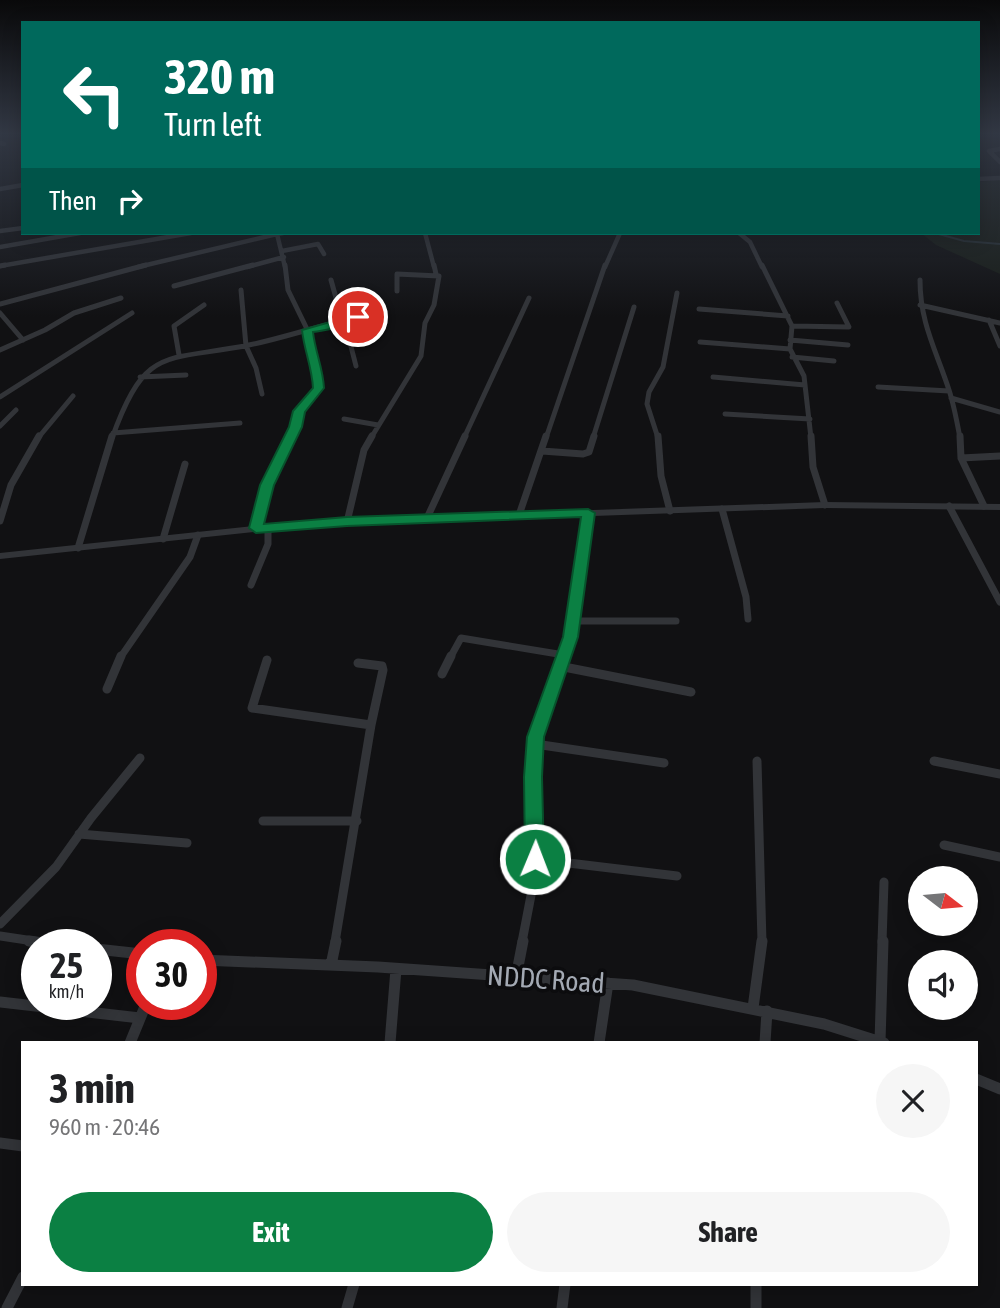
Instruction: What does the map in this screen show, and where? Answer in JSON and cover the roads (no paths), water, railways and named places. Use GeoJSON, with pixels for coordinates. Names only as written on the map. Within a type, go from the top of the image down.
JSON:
{"type":"FeatureCollection","features":[{"type":"Feature","properties":{"kind":"street"},"geometry":{"type":"LineString","coordinates":[[0,231],[21,228]]}},
{"type":"Feature","properties":{"kind":"street"},"geometry":{"type":"LineString","coordinates":[[0,247],[69,235]]}},
{"type":"Feature","properties":{"kind":"street"},"geometry":{"type":"LineString","coordinates":[[0,266],[179,235]]}},
{"type":"Feature","properties":{"kind":"street"},"geometry":{"type":"LineString","coordinates":[[0,304],[91,278],[276,235]]}},
{"type":"Feature","properties":{"kind":"street"},"geometry":{"type":"LineString","coordinates":[[256,528],[267,485],[296,427],[299,411],[319,388],[318,370],[309,346],[307,330],[288,290],[280,235]]}},
{"type":"Feature","properties":{"kind":"street"},"geometry":{"type":"LineString","coordinates":[[347,522],[364,450],[421,356],[425,323],[434,305],[439,278],[426,235]]}},
{"type":"Feature","properties":{"kind":"street"},"geometry":{"type":"LineString","coordinates":[[519,515],[596,290],[619,235]]}},
{"type":"Feature","properties":{"kind":"street"},"geometry":{"type":"LineString","coordinates":[[741,235],[750,242],[792,326],[790,349],[805,385],[813,467],[825,505]]}},
{"type":"Feature","properties":{"kind":"street"},"geometry":{"type":"LineString","coordinates":[[174,286],[318,244],[324,254]]}},
{"type":"Feature","properties":{"kind":"street"},"geometry":{"type":"LineString","coordinates":[[397,291],[397,274],[436,274]]}},
{"type":"Feature","properties":{"kind":"street"},"geometry":{"type":"LineString","coordinates":[[331,280],[356,366]]}},
{"type":"Feature","properties":{"kind":"street"},"geometry":{"type":"LineString","coordinates":[[920,280],[920,305],[931,349],[950,395],[960,437],[961,458],[984,506]]}},
{"type":"Feature","properties":{"kind":"street"},"geometry":{"type":"LineString","coordinates":[[241,290],[246,346],[256,368],[262,394]]}},
{"type":"Feature","properties":{"kind":"street"},"geometry":{"type":"LineString","coordinates":[[78,548],[113,433],[140,377],[152,366],[179,355],[246,346],[343,323],[360,315],[351,293]]}},
{"type":"Feature","properties":{"kind":"street"},"geometry":{"type":"LineString","coordinates":[[670,511],[661,476],[658,432],[647,404],[649,392],[663,367],[677,293]]}},
{"type":"Feature","properties":{"kind":"street"},"geometry":{"type":"LineString","coordinates":[[0,350],[74,313],[121,298]]}},
{"type":"Feature","properties":{"kind":"street"},"geometry":{"type":"LineString","coordinates":[[427,518],[529,298]]}},
{"type":"Feature","properties":{"kind":"street"},"geometry":{"type":"LineString","coordinates":[[792,326],[849,327],[837,303]]}},
{"type":"Feature","properties":{"kind":"street"},"geometry":{"type":"LineString","coordinates":[[179,355],[174,327],[204,305]]}},
{"type":"Feature","properties":{"kind":"street"},"geometry":{"type":"LineString","coordinates":[[920,305],[1000,323]]}},
{"type":"Feature","properties":{"kind":"street"},"geometry":{"type":"LineString","coordinates":[[542,451],[583,454],[589,452],[634,307]]}},
{"type":"Feature","properties":{"kind":"street"},"geometry":{"type":"LineString","coordinates":[[699,309],[788,316]]}},
{"type":"Feature","properties":{"kind":"street"},"geometry":{"type":"LineString","coordinates":[[0,313],[23,340]]}},
{"type":"Feature","properties":{"kind":"street"},"geometry":{"type":"LineString","coordinates":[[0,397],[132,313]]}},
{"type":"Feature","properties":{"kind":"street"},"geometry":{"type":"LineString","coordinates":[[989,320],[1000,346]]}},
{"type":"Feature","properties":{"kind":"street"},"geometry":{"type":"LineString","coordinates":[[790,340],[848,345]]}},
{"type":"Feature","properties":{"kind":"street"},"geometry":{"type":"LineString","coordinates":[[700,342],[790,349]]}},
{"type":"Feature","properties":{"kind":"street"},"geometry":{"type":"LineString","coordinates":[[792,357],[834,361]]}},
{"type":"Feature","properties":{"kind":"street"},"geometry":{"type":"LineString","coordinates":[[140,377],[186,375]]}},
{"type":"Feature","properties":{"kind":"street"},"geometry":{"type":"LineString","coordinates":[[713,377],[805,385]]}},
{"type":"Feature","properties":{"kind":"street"},"geometry":{"type":"LineString","coordinates":[[878,387],[950,395],[1000,412]]}},
{"type":"Feature","properties":{"kind":"street"},"geometry":{"type":"LineString","coordinates":[[0,521],[14,472],[45,426],[73,396]]}},
{"type":"Feature","properties":{"kind":"street"},"geometry":{"type":"LineString","coordinates":[[0,426],[16,410]]}},
{"type":"Feature","properties":{"kind":"street"},"geometry":{"type":"LineString","coordinates":[[724,414],[810,419]]}},
{"type":"Feature","properties":{"kind":"street"},"geometry":{"type":"LineString","coordinates":[[344,419],[378,425]]}},
{"type":"Feature","properties":{"kind":"street"},"geometry":{"type":"LineString","coordinates":[[113,433],[240,423]]}},
{"type":"Feature","properties":{"kind":"street"},"geometry":{"type":"LineString","coordinates":[[961,458],[1000,456]]}},
{"type":"Feature","properties":{"kind":"street"},"geometry":{"type":"LineString","coordinates":[[163,538],[185,464]]}},
{"type":"Feature","properties":{"kind":"street"},"geometry":{"type":"LineString","coordinates":[[0,556],[256,528],[427,518],[825,505],[1000,507]]}},
{"type":"Feature","properties":{"kind":"street"},"geometry":{"type":"LineString","coordinates":[[949,506],[1000,602]]}},
{"type":"Feature","properties":{"kind":"street"},"geometry":{"type":"LineString","coordinates":[[722,509],[746,597],[748,619]]}},
{"type":"Feature","properties":{"kind":"street"},"geometry":{"type":"LineString","coordinates":[[516,977],[533,885],[535,744],[573,621],[588,513]]}},
{"type":"Feature","properties":{"kind":"street"},"geometry":{"type":"LineString","coordinates":[[251,585],[268,544],[268,527]]}},
{"type":"Feature","properties":{"kind":"street"},"geometry":{"type":"LineString","coordinates":[[107,689],[123,651],[190,556],[198,535]]}},
{"type":"Feature","properties":{"kind":"street"},"geometry":{"type":"LineString","coordinates":[[573,621],[676,621]]}},
{"type":"Feature","properties":{"kind":"street"},"geometry":{"type":"LineString","coordinates":[[442,674],[461,638],[564,655]]}},
{"type":"Feature","properties":{"kind":"street"},"geometry":{"type":"LineString","coordinates":[[267,660],[252,703],[253,708],[371,725]]}},
{"type":"Feature","properties":{"kind":"street"},"geometry":{"type":"LineString","coordinates":[[331,965],[371,725],[381,685],[382,666],[358,663]]}},
{"type":"Feature","properties":{"kind":"street"},"geometry":{"type":"LineString","coordinates":[[559,666],[691,692]]}},
{"type":"Feature","properties":{"kind":"street"},"geometry":{"type":"LineString","coordinates":[[535,744],[664,763]]}},
{"type":"Feature","properties":{"kind":"street"},"geometry":{"type":"LineString","coordinates":[[0,924],[56,867],[140,758]]}},
{"type":"Feature","properties":{"kind":"street"},"geometry":{"type":"LineString","coordinates":[[753,1008],[762,942],[757,761]]}},
{"type":"Feature","properties":{"kind":"street"},"geometry":{"type":"LineString","coordinates":[[934,761],[1000,774]]}},
{"type":"Feature","properties":{"kind":"street"},"geometry":{"type":"LineString","coordinates":[[263,821],[357,821]]}},
{"type":"Feature","properties":{"kind":"street"},"geometry":{"type":"LineString","coordinates":[[79,834],[187,843]]}},
{"type":"Feature","properties":{"kind":"street"},"geometry":{"type":"LineString","coordinates":[[944,845],[1000,856]]}},
{"type":"Feature","properties":{"kind":"street"},"geometry":{"type":"LineString","coordinates":[[535,859],[677,876]]}},
{"type":"Feature","properties":{"kind":"street"},"geometry":{"type":"LineString","coordinates":[[882,1041],[884,882]]}},
{"type":"Feature","properties":{"kind":"street"},"geometry":{"type":"LineString","coordinates":[[0,936],[21,939]]}},
{"type":"Feature","properties":{"kind":"street","name":"NDDC Road"},"geometry":{"type":"LineString","coordinates":[[217,961],[396,969],[657,989],[824,1024],[879,1041]]}},
{"type":"Feature","properties":{"kind":"street"},"geometry":{"type":"LineString","coordinates":[[390,1041],[396,969]]}},
{"type":"Feature","properties":{"kind":"street"},"geometry":{"type":"LineString","coordinates":[[598,1041],[608,984]]}},
{"type":"Feature","properties":{"kind":"street"},"geometry":{"type":"LineString","coordinates":[[0,1002],[126,1016]]}},
{"type":"Feature","properties":{"kind":"street"},"geometry":{"type":"LineString","coordinates":[[765,1041],[767,1011]]}},
{"type":"Feature","properties":{"kind":"street"},"geometry":{"type":"LineString","coordinates":[[131,1041],[139,1020]]}},
{"type":"Feature","properties":{"kind":"street"},"geometry":{"type":"LineString","coordinates":[[978,1081],[1000,1089]]}},
{"type":"Feature","properties":{"kind":"street"},"geometry":{"type":"LineString","coordinates":[[0,1143],[21,1146]]}},
{"type":"Feature","properties":{"kind":"street"},"geometry":{"type":"LineString","coordinates":[[7,1308],[21,1281]]}},
{"type":"Feature","properties":{"kind":"street"},"geometry":{"type":"LineString","coordinates":[[347,1308],[353,1286]]}},
{"type":"Feature","properties":{"kind":"street"},"geometry":{"type":"LineString","coordinates":[[562,1308],[565,1286]]}},
{"type":"Feature","properties":{"kind":"street"},"geometry":{"type":"LineString","coordinates":[[756,1286],[756,1308]]}},
{"type":"Feature","properties":{"kind":"waterway"},"geometry":{"type":"LineString","coordinates":[[942,235],[964,241],[1000,244]]}}]}
